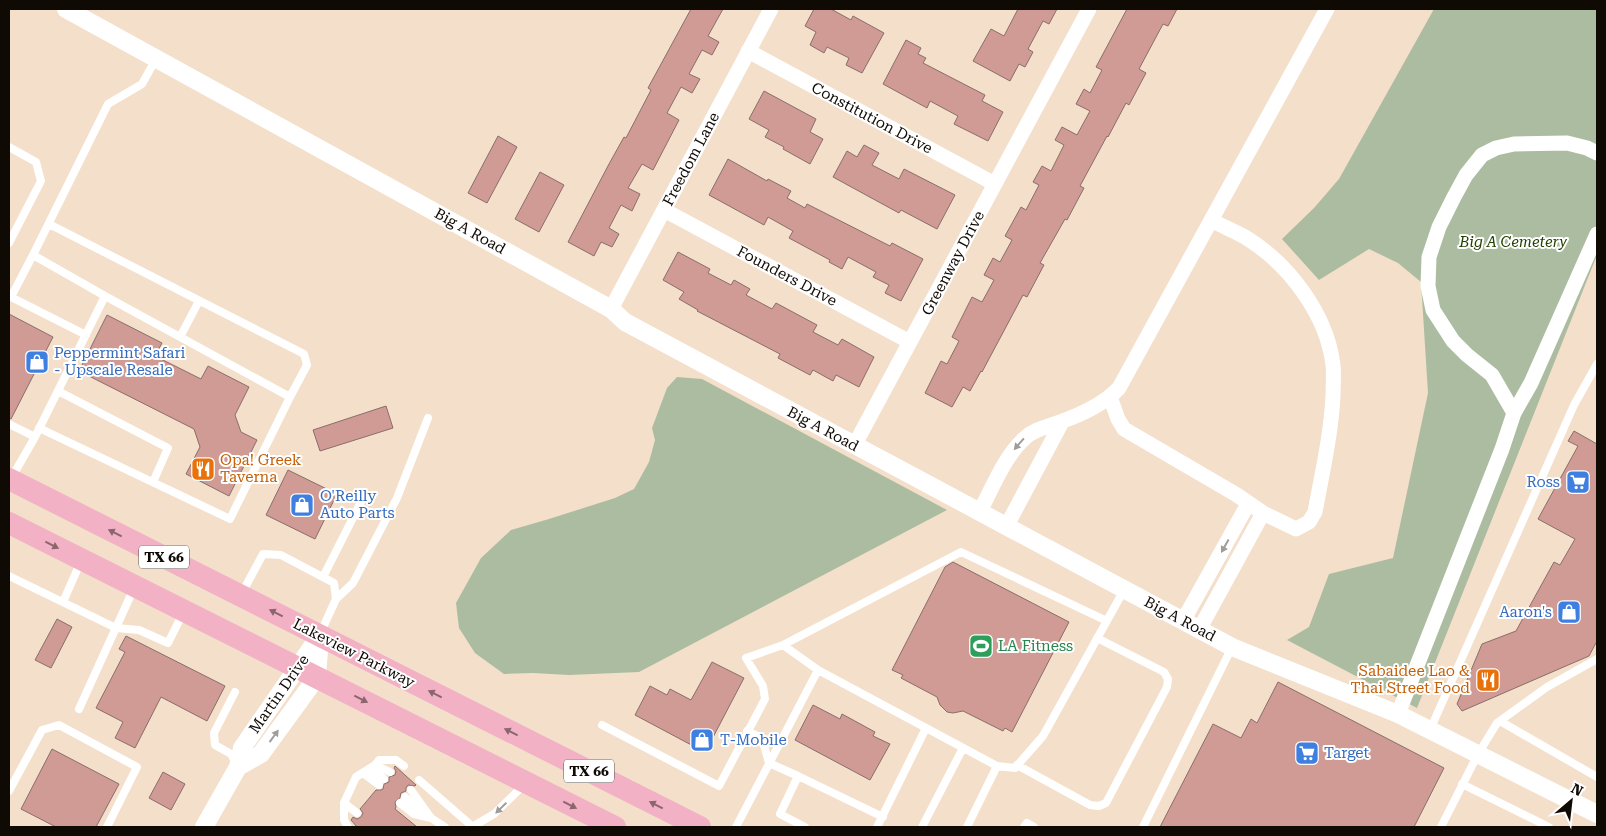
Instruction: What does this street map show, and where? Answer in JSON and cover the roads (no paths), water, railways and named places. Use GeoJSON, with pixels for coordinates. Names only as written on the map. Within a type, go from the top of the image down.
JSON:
{"type":"FeatureCollection","features":[{"type":"Feature","properties":{"kind":"main road","name":"Lakeview Parkway"},"geometry":{"type":"LineString","coordinates":[[9,481],[320,635],[700,827]]}},
{"type":"Feature","properties":{"kind":"main road","name":"TX 66"},"geometry":{"type":"LineString","coordinates":[[9,523],[615,827]]}},
{"type":"Feature","properties":{"kind":"street","name":"Big A Road"},"geometry":{"type":"LineString","coordinates":[[66,9],[611,309],[625,322],[1199,630],[1232,647],[1398,714],[1597,814]]}},
{"type":"Feature","properties":{"kind":"street","name":"Freedom Lane"},"geometry":{"type":"LineString","coordinates":[[611,309],[771,9]]}},
{"type":"Feature","properties":{"kind":"street","name":"Greenway Drive"},"geometry":{"type":"LineString","coordinates":[[854,446],[1089,9]]}},
{"type":"Feature","properties":{"kind":"street"},"geometry":{"type":"LineString","coordinates":[[979,512],[1010,455],[1024,438],[1034,431],[1062,422],[1110,397],[1119,388],[1327,9]]}},
{"type":"Feature","properties":{"kind":"street","name":"Constitution Drive"},"geometry":{"type":"LineString","coordinates":[[748,51],[995,184]]}},
{"type":"Feature","properties":{"kind":"street"},"geometry":{"type":"LineString","coordinates":[[1514,413],[1492,375],[1453,341],[1433,310],[1428,286],[1429,257],[1439,228],[1454,197],[1466,175],[1482,155],[1496,148],[1514,144],[1549,143],[1567,143],[1587,148],[1597,153]]}},
{"type":"Feature","properties":{"kind":"street","name":"Founders Drive"},"geometry":{"type":"LineString","coordinates":[[664,210],[910,342]]}},
{"type":"Feature","properties":{"kind":"street"},"geometry":{"type":"LineString","coordinates":[[1110,397],[1124,429],[1237,495],[1263,513],[1296,528],[1309,522],[1315,512],[1332,415],[1333,365],[1323,327],[1298,284],[1278,263],[1245,237],[1211,220]]}},
{"type":"Feature","properties":{"kind":"street"},"geometry":{"type":"LineString","coordinates":[[1398,714],[1514,413],[1531,383],[1597,234]]}},
{"type":"Feature","properties":{"kind":"street"},"geometry":{"type":"LineString","coordinates":[[1006,527],[1062,422]]}},
{"type":"Feature","properties":{"kind":"street"},"geometry":{"type":"LineString","coordinates":[[1184,621],[1248,504]]}},
{"type":"Feature","properties":{"kind":"street"},"geometry":{"type":"LineString","coordinates":[[1199,630],[1263,513]]}},
{"type":"Feature","properties":{"kind":"street","name":"Martin Drive"},"geometry":{"type":"LineString","coordinates":[[204,827],[238,767],[242,748],[320,635]]}},
{"type":"Feature","properties":{"kind":"street","name":"Martin Drive"},"geometry":{"type":"LineString","coordinates":[[238,767],[261,754],[317,677],[320,635]]}},
{"type":"Feature","properties":{"kind":"lane"},"geometry":{"type":"LineString","coordinates":[[86,335],[11,297],[108,104],[142,84],[156,59]]}},
{"type":"Feature","properties":{"kind":"lane"},"geometry":{"type":"LineString","coordinates":[[9,147],[36,162],[41,181],[9,244]]}},
{"type":"Feature","properties":{"kind":"lane"},"geometry":{"type":"LineString","coordinates":[[39,428],[230,519],[307,364],[304,354],[49,224]]}},
{"type":"Feature","properties":{"kind":"lane"},"geometry":{"type":"LineString","coordinates":[[33,255],[290,397]]}},
{"type":"Feature","properties":{"kind":"lane"},"geometry":{"type":"LineString","coordinates":[[9,481],[39,428],[105,296]]}},
{"type":"Feature","properties":{"kind":"lane"},"geometry":{"type":"LineString","coordinates":[[180,337],[199,300]]}},
{"type":"Feature","properties":{"kind":"lane"},"geometry":{"type":"LineString","coordinates":[[1430,730],[1574,405],[1597,364]]}},
{"type":"Feature","properties":{"kind":"lane"},"geometry":{"type":"LineString","coordinates":[[58,390],[168,448],[153,482]]}},
{"type":"Feature","properties":{"kind":"lane"},"geometry":{"type":"LineString","coordinates":[[320,635],[336,599],[354,583],[393,506],[428,418]]}},
{"type":"Feature","properties":{"kind":"lane"},"geometry":{"type":"LineString","coordinates":[[9,424],[34,437]]}},
{"type":"Feature","properties":{"kind":"lane"},"geometry":{"type":"LineString","coordinates":[[323,577],[363,498]]}},
{"type":"Feature","properties":{"kind":"lane"},"geometry":{"type":"LineString","coordinates":[[602,725],[719,786],[765,699],[763,686],[746,658],[783,645],[961,552],[1107,621]]}},
{"type":"Feature","properties":{"kind":"lane"},"geometry":{"type":"LineString","coordinates":[[240,596],[263,554],[281,555],[334,583],[336,599]]}},
{"type":"Feature","properties":{"kind":"lane"},"geometry":{"type":"LineString","coordinates":[[63,602],[82,559]]}},
{"type":"Feature","properties":{"kind":"lane"},"geometry":{"type":"LineString","coordinates":[[9,576],[116,628],[139,630],[168,643],[184,611]]}},
{"type":"Feature","properties":{"kind":"lane"},"geometry":{"type":"LineString","coordinates":[[79,709],[135,586]]}},
{"type":"Feature","properties":{"kind":"lane"},"geometry":{"type":"LineString","coordinates":[[783,645],[818,670],[962,748],[997,766],[1015,768],[1043,736],[1124,590]]}},
{"type":"Feature","properties":{"kind":"lane"},"geometry":{"type":"LineString","coordinates":[[1018,766],[1090,805],[1099,806],[1106,803],[1167,687],[1168,679],[1164,672],[1097,638]]}},
{"type":"Feature","properties":{"kind":"lane"},"geometry":{"type":"LineString","coordinates":[[1143,827],[1232,647]]}},
{"type":"Feature","properties":{"kind":"lane"},"geometry":{"type":"LineString","coordinates":[[1441,827],[1478,754],[1497,723],[1547,687],[1597,659]]}},
{"type":"Feature","properties":{"kind":"lane"},"geometry":{"type":"LineString","coordinates":[[736,827],[818,670]]}},
{"type":"Feature","properties":{"kind":"lane"},"geometry":{"type":"LineString","coordinates":[[235,692],[214,733],[216,745],[231,754],[238,767]]}},
{"type":"Feature","properties":{"kind":"lane"},"geometry":{"type":"LineString","coordinates":[[1500,721],[1597,777]]}},
{"type":"Feature","properties":{"kind":"lane"},"geometry":{"type":"LineString","coordinates":[[9,791],[42,730],[59,725],[137,767],[107,827]]}},
{"type":"Feature","properties":{"kind":"lane"},"geometry":{"type":"LineString","coordinates":[[877,827],[926,728]]}},
{"type":"Feature","properties":{"kind":"lane"},"geometry":{"type":"LineString","coordinates":[[747,731],[762,738],[769,763]]}},
{"type":"Feature","properties":{"kind":"lane"},"geometry":{"type":"LineString","coordinates":[[922,827],[962,748]]}},
{"type":"Feature","properties":{"kind":"lane"},"geometry":{"type":"LineString","coordinates":[[348,827],[344,820],[344,803],[356,777],[379,760],[396,760],[404,766]]}},
{"type":"Feature","properties":{"kind":"lane"},"geometry":{"type":"LineString","coordinates":[[769,763],[883,816]]}},
{"type":"Feature","properties":{"kind":"lane"},"geometry":{"type":"LineString","coordinates":[[967,827],[997,766]]}},
{"type":"Feature","properties":{"kind":"lane"},"geometry":{"type":"LineString","coordinates":[[369,768],[390,772]]}},
{"type":"Feature","properties":{"kind":"lane"},"geometry":{"type":"LineString","coordinates":[[369,768],[381,782]]}},
{"type":"Feature","properties":{"kind":"lane"},"geometry":{"type":"LineString","coordinates":[[798,776],[780,814],[805,827]]}},
{"type":"Feature","properties":{"kind":"lane"},"geometry":{"type":"LineString","coordinates":[[419,780],[472,827],[494,814],[527,783]]}},
{"type":"Feature","properties":{"kind":"lane"},"geometry":{"type":"LineString","coordinates":[[1462,784],[1549,827]]}},
{"type":"Feature","properties":{"kind":"lane"},"geometry":{"type":"LineString","coordinates":[[412,790],[431,818]]}},
{"type":"Feature","properties":{"kind":"lane"},"geometry":{"type":"LineString","coordinates":[[403,800],[414,814],[431,818],[445,827]]}},
{"type":"Feature","properties":{"kind":"lane"},"geometry":{"type":"LineString","coordinates":[[344,803],[357,813]]}},
{"type":"Feature","properties":{"kind":"lane"},"geometry":{"type":"LineString","coordinates":[[1024,827],[1027,823],[1034,827]]}},
{"type":"Feature","properties":{"kind":"place","name":"Peppermint Safari - Upscale Resale"},"geometry":{"type":"Point","coordinates":[37,362]}},
{"type":"Feature","properties":{"kind":"place","name":"Opa! Greek Taverna"},"geometry":{"type":"Point","coordinates":[203,469]}},
{"type":"Feature","properties":{"kind":"place","name":"Ross"},"geometry":{"type":"Point","coordinates":[1578,482]}},
{"type":"Feature","properties":{"kind":"place","name":"O'Reilly Auto Parts"},"geometry":{"type":"Point","coordinates":[302,505]}},
{"type":"Feature","properties":{"kind":"place","name":"Aaron's"},"geometry":{"type":"Point","coordinates":[1569,612]}},
{"type":"Feature","properties":{"kind":"place","name":"LA Fitness"},"geometry":{"type":"Point","coordinates":[981,646]}},
{"type":"Feature","properties":{"kind":"place","name":"Sabaidee Lao & Thai Street Food"},"geometry":{"type":"Point","coordinates":[1488,680]}},
{"type":"Feature","properties":{"kind":"place","name":"T-Mobile"},"geometry":{"type":"Point","coordinates":[702,740]}},
{"type":"Feature","properties":{"kind":"place","name":"Target"},"geometry":{"type":"Point","coordinates":[1307,753]}},
{"type":"Feature","properties":{"kind":"park label","name":"Big A Cemetery"},"geometry":{"type":"Point","coordinates":[1513,242]}}]}
